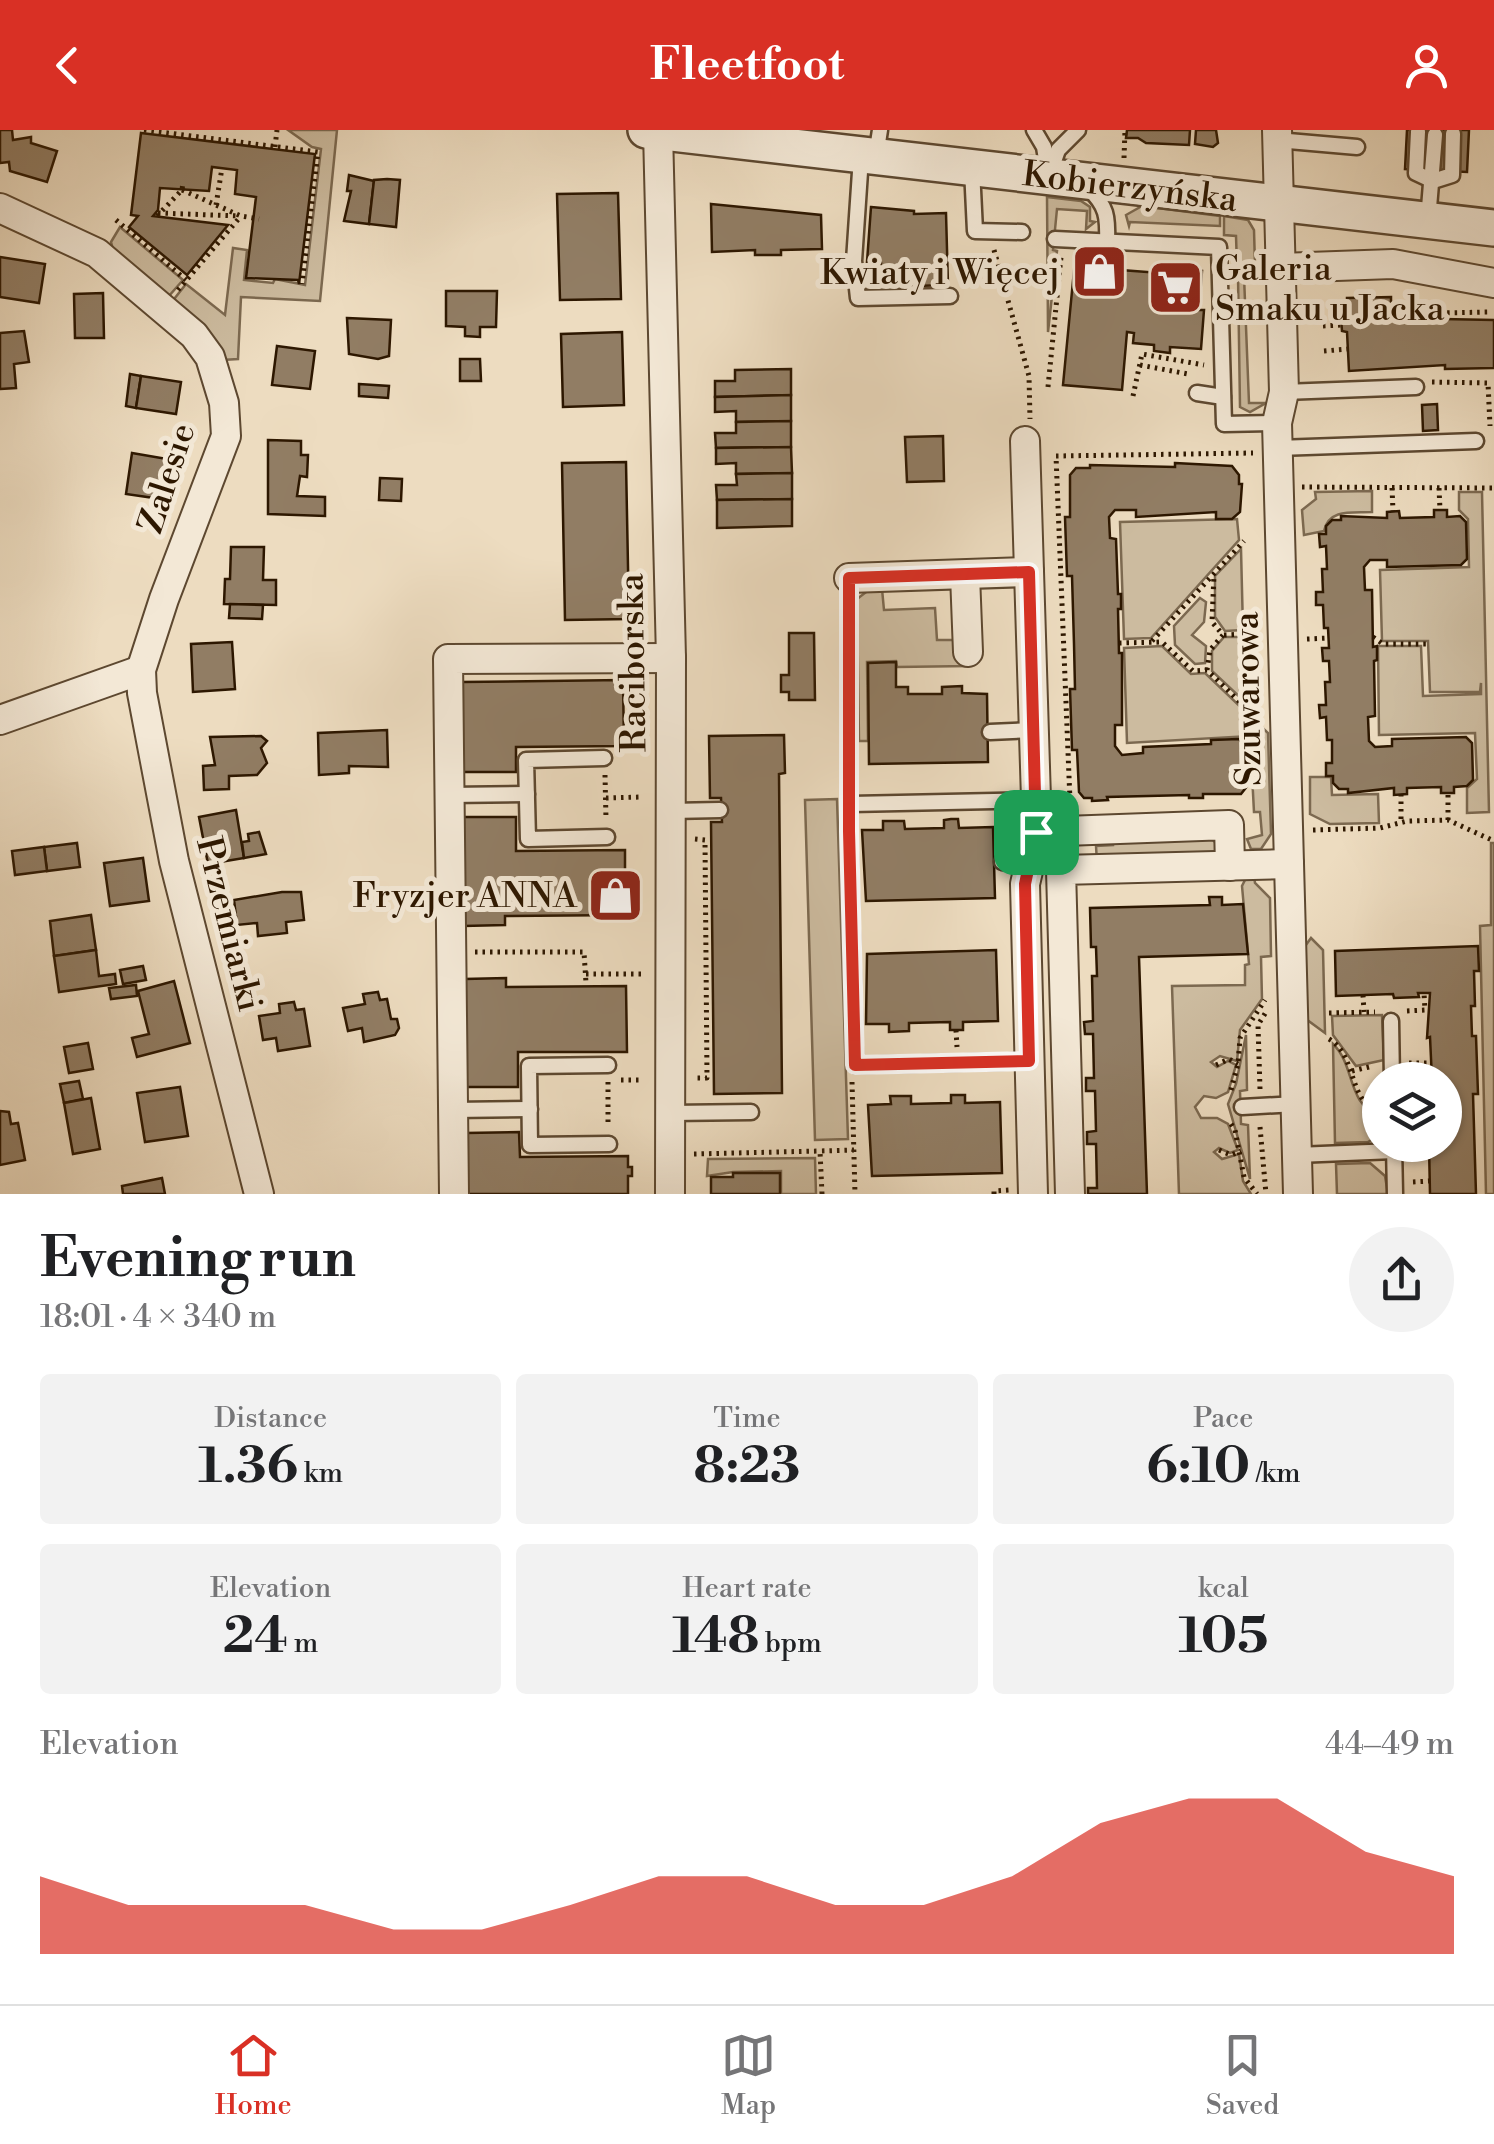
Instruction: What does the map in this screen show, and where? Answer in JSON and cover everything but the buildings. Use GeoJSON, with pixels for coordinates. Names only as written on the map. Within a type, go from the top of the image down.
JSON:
{"type":"FeatureCollection","features":[{"type":"Feature","properties":{"kind":"street","name":"Kobierzyńska"},"geometry":{"type":"LineString","coordinates":[[646,130],[872,147],[972,168],[1064,179],[1135,179],[1277,204],[1494,228]]}},
{"type":"Feature","properties":{"kind":"street","name":"Raciborska"},"geometry":{"type":"LineString","coordinates":[[658,131],[670,658],[679,810],[678,1113],[670,1194]]}},
{"type":"Feature","properties":{"kind":"street","name":"Szuwarowa"},"geometry":{"type":"LineString","coordinates":[[1277,135],[1284,392],[1272,441],[1298,1194]]}},
{"type":"Feature","properties":{"kind":"street","name":"Zalesie"},"geometry":{"type":"LineString","coordinates":[[0,208],[97,253],[194,335],[210,356],[224,403],[226,436],[141,670]]}},
{"type":"Feature","properties":{"kind":"street"},"geometry":{"type":"LineString","coordinates":[[1280,268],[1393,264],[1494,283]]}},
{"type":"Feature","properties":{"kind":"street"},"geometry":{"type":"LineString","coordinates":[[1025,441],[1036,832],[1015,864],[1029,1061],[1026,1137],[1032,1194]]}},
{"type":"Feature","properties":{"kind":"street"},"geometry":{"type":"LineString","coordinates":[[849,578],[1029,572]]}},
{"type":"Feature","properties":{"kind":"street"},"geometry":{"type":"LineString","coordinates":[[966,575],[968,652]]}},
{"type":"Feature","properties":{"kind":"street"},"geometry":{"type":"LineString","coordinates":[[454,1194],[448,659],[670,658]]}},
{"type":"Feature","properties":{"kind":"street"},"geometry":{"type":"LineString","coordinates":[[0,720],[141,670]]}},
{"type":"Feature","properties":{"kind":"street","name":"Przemiarki"},"geometry":{"type":"LineString","coordinates":[[141,670],[144,713],[174,861],[259,1194]]}},
{"type":"Feature","properties":{"kind":"street"},"geometry":{"type":"LineString","coordinates":[[1036,832],[1229,825],[1230,866]]}},
{"type":"Feature","properties":{"kind":"street"},"geometry":{"type":"LineString","coordinates":[[1070,1194],[1061,870],[1289,864]]}},
{"type":"Feature","properties":{"kind":"lane"},"geometry":{"type":"LineString","coordinates":[[1034,130],[1064,179],[1102,201],[1108,215],[1107,242]]}},
{"type":"Feature","properties":{"kind":"lane"},"geometry":{"type":"LineString","coordinates":[[1064,179],[1058,150],[1078,130]]}},
{"type":"Feature","properties":{"kind":"lane"},"geometry":{"type":"LineString","coordinates":[[1418,132],[1416,173],[1433,181],[1452,175],[1453,134]]}},
{"type":"Feature","properties":{"kind":"lane"},"geometry":{"type":"LineString","coordinates":[[1277,135],[1357,147]]}},
{"type":"Feature","properties":{"kind":"lane"},"geometry":{"type":"LineString","coordinates":[[1428,221],[1435,135]]}},
{"type":"Feature","properties":{"kind":"lane"},"geometry":{"type":"LineString","coordinates":[[872,147],[854,261],[858,298],[950,296]]}},
{"type":"Feature","properties":{"kind":"lane"},"geometry":{"type":"LineString","coordinates":[[972,168],[975,231],[1022,232]]}},
{"type":"Feature","properties":{"kind":"lane"},"geometry":{"type":"LineString","coordinates":[[1108,215],[1130,196],[1135,179]]}},
{"type":"Feature","properties":{"kind":"lane"},"geometry":{"type":"LineString","coordinates":[[1055,239],[1218,247],[1224,424],[1272,441],[1476,441]]}},
{"type":"Feature","properties":{"kind":"lane"},"geometry":{"type":"LineString","coordinates":[[1284,392],[1416,387]]}},
{"type":"Feature","properties":{"kind":"lane"},"geometry":{"type":"LineString","coordinates":[[1197,392],[1223,398]]}},
{"type":"Feature","properties":{"kind":"lane"},"geometry":{"type":"LineString","coordinates":[[849,578],[849,831],[855,1065],[1029,1061]]}},
{"type":"Feature","properties":{"kind":"lane"},"geometry":{"type":"LineString","coordinates":[[990,732],[1034,730]]}},
{"type":"Feature","properties":{"kind":"lane"},"geometry":{"type":"LineString","coordinates":[[604,758],[526,760],[528,839],[607,837]]}},
{"type":"Feature","properties":{"kind":"lane"},"geometry":{"type":"LineString","coordinates":[[449,795],[527,794]]}},
{"type":"Feature","properties":{"kind":"lane"},"geometry":{"type":"LineString","coordinates":[[851,804],[1036,800]]}},
{"type":"Feature","properties":{"kind":"lane"},"geometry":{"type":"LineString","coordinates":[[679,810],[720,810]]}},
{"type":"Feature","properties":{"kind":"lane"},"geometry":{"type":"LineString","coordinates":[[1393,1062],[1395,1016]]}},
{"type":"Feature","properties":{"kind":"lane"},"geometry":{"type":"LineString","coordinates":[[608,1144],[530,1145],[529,1066],[610,1073]]}},
{"type":"Feature","properties":{"kind":"lane"},"geometry":{"type":"LineString","coordinates":[[1242,1107],[1296,1104]]}},
{"type":"Feature","properties":{"kind":"lane"},"geometry":{"type":"LineString","coordinates":[[453,1110],[530,1109]]}},
{"type":"Feature","properties":{"kind":"lane"},"geometry":{"type":"LineString","coordinates":[[678,1113],[751,1112]]}},
{"type":"Feature","properties":{"kind":"lane"},"geometry":{"type":"LineString","coordinates":[[1297,1155],[1362,1150]]}},
{"type":"Feature","properties":{"kind":"lane"},"geometry":{"type":"LineString","coordinates":[[1396,1162],[1400,1188]]}},
{"type":"Feature","properties":{"kind":"path"},"geometry":{"type":"LineString","coordinates":[[227,141],[234,130]]}},
{"type":"Feature","properties":{"kind":"path"},"geometry":{"type":"LineString","coordinates":[[274,148],[277,130]]}},
{"type":"Feature","properties":{"kind":"path"},"geometry":{"type":"LineString","coordinates":[[1125,130],[1135,179]]}},
{"type":"Feature","properties":{"kind":"path"},"geometry":{"type":"LineString","coordinates":[[146,131],[172,135],[181,132],[318,152],[302,284]]}},
{"type":"Feature","properties":{"kind":"path"},"geometry":{"type":"LineString","coordinates":[[216,204],[222,168]]}},
{"type":"Feature","properties":{"kind":"path"},"geometry":{"type":"LineString","coordinates":[[183,182],[182,190],[157,215],[241,216],[259,220]]}},
{"type":"Feature","properties":{"kind":"path"},"geometry":{"type":"LineString","coordinates":[[182,190],[241,216]]}},
{"type":"Feature","properties":{"kind":"path"},"geometry":{"type":"LineString","coordinates":[[116,220],[184,283],[241,216]]}},
{"type":"Feature","properties":{"kind":"path"},"geometry":{"type":"LineString","coordinates":[[989,231],[1030,376],[1030,422],[1025,441]]}},
{"type":"Feature","properties":{"kind":"path"},"geometry":{"type":"LineString","coordinates":[[154,252],[160,245]]}},
{"type":"Feature","properties":{"kind":"path"},"geometry":{"type":"LineString","coordinates":[[1048,387],[1060,256],[1078,258]]}},
{"type":"Feature","properties":{"kind":"path"},"geometry":{"type":"LineString","coordinates":[[1407,295],[1438,312],[1494,312]]}},
{"type":"Feature","properties":{"kind":"path"},"geometry":{"type":"LineString","coordinates":[[1323,326],[1341,325]]}},
{"type":"Feature","properties":{"kind":"path"},"geometry":{"type":"LineString","coordinates":[[1324,350],[1348,349]]}},
{"type":"Feature","properties":{"kind":"path"},"geometry":{"type":"LineString","coordinates":[[1133,396],[1142,354],[1207,365]]}},
{"type":"Feature","properties":{"kind":"path"},"geometry":{"type":"LineString","coordinates":[[1140,365],[1200,377],[1212,358]]}},
{"type":"Feature","properties":{"kind":"path"},"geometry":{"type":"LineString","coordinates":[[1078,814],[1070,802],[1056,456],[1272,441]]}},
{"type":"Feature","properties":{"kind":"path"},"geometry":{"type":"LineString","coordinates":[[1296,487],[1494,488]]}},
{"type":"Feature","properties":{"kind":"path"},"geometry":{"type":"LineString","coordinates":[[1392,488],[1393,511]]}},
{"type":"Feature","properties":{"kind":"path"},"geometry":{"type":"LineString","coordinates":[[1439,488],[1440,510]]}},
{"type":"Feature","properties":{"kind":"path"},"geometry":{"type":"LineString","coordinates":[[1152,641],[1244,541]]}},
{"type":"Feature","properties":{"kind":"path"},"geometry":{"type":"LineString","coordinates":[[1214,574],[1212,622],[1223,635]]}},
{"type":"Feature","properties":{"kind":"path"},"geometry":{"type":"LineString","coordinates":[[1207,670],[1210,650],[1223,635],[1246,634]]}},
{"type":"Feature","properties":{"kind":"path"},"geometry":{"type":"LineString","coordinates":[[1373,637],[1383,644],[1426,644]]}},
{"type":"Feature","properties":{"kind":"path"},"geometry":{"type":"LineString","coordinates":[[1300,639],[1329,638]]}},
{"type":"Feature","properties":{"kind":"path"},"geometry":{"type":"LineString","coordinates":[[1119,643],[1162,642],[1193,670],[1207,670],[1249,711]]}},
{"type":"Feature","properties":{"kind":"path"},"geometry":{"type":"LineString","coordinates":[[1064,644],[1074,644]]}},
{"type":"Feature","properties":{"kind":"path"},"geometry":{"type":"LineString","coordinates":[[604,758],[607,837]]}},
{"type":"Feature","properties":{"kind":"path"},"geometry":{"type":"LineString","coordinates":[[1448,793],[1448,820]]}},
{"type":"Feature","properties":{"kind":"path"},"geometry":{"type":"LineString","coordinates":[[1401,794],[1401,823]]}},
{"type":"Feature","properties":{"kind":"path"},"geometry":{"type":"LineString","coordinates":[[606,798],[642,797]]}},
{"type":"Feature","properties":{"kind":"path"},"geometry":{"type":"LineString","coordinates":[[678,1113],[687,1078],[707,1078],[705,840],[686,839],[679,810]]}},
{"type":"Feature","properties":{"kind":"path"},"geometry":{"type":"LineString","coordinates":[[1306,830],[1380,828],[1448,820],[1494,841]]}},
{"type":"Feature","properties":{"kind":"path"},"geometry":{"type":"LineString","coordinates":[[462,952],[584,952],[586,984]]}},
{"type":"Feature","properties":{"kind":"path"},"geometry":{"type":"LineString","coordinates":[[586,974],[643,974]]}},
{"type":"Feature","properties":{"kind":"path"},"geometry":{"type":"LineString","coordinates":[[1395,1016],[1425,1010],[1424,993]]}},
{"type":"Feature","properties":{"kind":"path"},"geometry":{"type":"LineString","coordinates":[[1364,995],[1364,1012]]}},
{"type":"Feature","properties":{"kind":"path"},"geometry":{"type":"LineString","coordinates":[[1252,1092],[1260,1092],[1258,1025],[1275,998]]}},
{"type":"Feature","properties":{"kind":"path"},"geometry":{"type":"LineString","coordinates":[[1246,1028],[1265,1000]]}},
{"type":"Feature","properties":{"kind":"path"},"geometry":{"type":"LineString","coordinates":[[1329,1039],[1345,1056],[1362,1100]]}},
{"type":"Feature","properties":{"kind":"path"},"geometry":{"type":"LineString","coordinates":[[1216,1064],[1228,1059],[1238,1064]]}},
{"type":"Feature","properties":{"kind":"path"},"geometry":{"type":"LineString","coordinates":[[855,1065],[855,1194]]}},
{"type":"Feature","properties":{"kind":"path"},"geometry":{"type":"LineString","coordinates":[[608,1144],[610,1073],[639,1080]]}},
{"type":"Feature","properties":{"kind":"path"},"geometry":{"type":"LineString","coordinates":[[1252,1122],[1260,1122],[1266,1194]]}},
{"type":"Feature","properties":{"kind":"path"},"geometry":{"type":"LineString","coordinates":[[694,1167],[694,1154],[854,1150]]}},
{"type":"Feature","properties":{"kind":"path"},"geometry":{"type":"LineString","coordinates":[[1219,1150],[1227,1155],[1241,1150]]}},
{"type":"Feature","properties":{"kind":"path"},"geometry":{"type":"LineString","coordinates":[[820,1151],[822,1194]]}},
{"type":"Feature","properties":{"kind":"path"},"geometry":{"type":"LineString","coordinates":[[1400,1188],[1430,1181]]}},
{"type":"Feature","properties":{"kind":"path"},"geometry":{"type":"LineString","coordinates":[[1251,1187],[1257,1194]]}},
{"type":"Feature","properties":{"kind":"shaded area"},"geometry":{"type":"Polygon","coordinates":[[[288,130],[337,130],[320,301],[241,297],[238,359],[222,360],[171,303],[186,284],[225,315],[233,248],[247,250],[244,280],[273,283],[275,279],[305,285],[321,149],[288,130]]]}},
{"type":"Feature","properties":{"kind":"shaded area"},"geometry":{"type":"Polygon","coordinates":[[[1047,197],[1081,201],[1090,207],[1090,221],[1095,222],[1086,229],[1087,211],[1057,209],[1053,250],[1057,251],[1048,332],[1047,197]]]}},
{"type":"Feature","properties":{"kind":"shaded area"},"geometry":{"type":"Polygon","coordinates":[[[1142,206],[1220,216],[1220,226],[1130,222],[1129,226],[1126,215],[1142,206]]]}},
{"type":"Feature","properties":{"kind":"shaded area"},"geometry":{"type":"Polygon","coordinates":[[[1224,216],[1248,220],[1254,230],[1255,265],[1237,266],[1236,236],[1224,235],[1224,216]]]}},
{"type":"Feature","properties":{"kind":"shaded area"},"geometry":{"type":"Polygon","coordinates":[[[120,227],[183,280],[168,297],[114,253],[111,242],[120,227]]]}},
{"type":"Feature","properties":{"kind":"shaded area"},"geometry":{"type":"Polygon","coordinates":[[[1238,275],[1244,276],[1249,403],[1266,403],[1250,412],[1240,407],[1238,275]]]}},
{"type":"Feature","properties":{"kind":"shaded area"},"geometry":{"type":"Polygon","coordinates":[[[1372,491],[1372,512],[1336,515],[1324,531],[1304,535],[1302,510],[1316,499],[1315,492],[1372,491]]]}},
{"type":"Feature","properties":{"kind":"shaded area"},"geometry":{"type":"Polygon","coordinates":[[[1459,492],[1482,492],[1489,812],[1467,813],[1467,788],[1477,779],[1475,733],[1379,735],[1378,646],[1421,646],[1423,696],[1481,694],[1481,683],[1480,692],[1430,692],[1428,641],[1382,641],[1380,570],[1469,567],[1468,519],[1459,510],[1459,492]]]}},
{"type":"Feature","properties":{"kind":"shaded area"},"geometry":{"type":"Polygon","coordinates":[[[1237,519],[1239,540],[1151,638],[1124,639],[1120,522],[1237,519]]]}},
{"type":"Feature","properties":{"kind":"shaded area"},"geometry":{"type":"Polygon","coordinates":[[[1241,549],[1243,630],[1225,631],[1215,617],[1215,576],[1241,549]]]}},
{"type":"Feature","properties":{"kind":"shaded area"},"geometry":{"type":"Polygon","coordinates":[[[874,586],[882,589],[884,610],[935,608],[937,640],[957,640],[968,655],[969,666],[897,667],[896,661],[867,662],[868,741],[859,741],[857,599],[874,586]]]}},
{"type":"Feature","properties":{"kind":"shaded area"},"geometry":{"type":"Polygon","coordinates":[[[1200,598],[1206,602],[1204,622],[1192,635],[1206,646],[1205,663],[1195,664],[1175,645],[1174,626],[1200,598]]]}},
{"type":"Feature","properties":{"kind":"shaded area"},"geometry":{"type":"Polygon","coordinates":[[[1224,637],[1243,637],[1245,702],[1212,671],[1212,651],[1224,637]]]}},
{"type":"Feature","properties":{"kind":"shaded area"},"geometry":{"type":"Polygon","coordinates":[[[1162,646],[1191,674],[1205,673],[1268,733],[1271,834],[1261,849],[1251,849],[1247,839],[1262,835],[1260,812],[1254,812],[1250,736],[1127,743],[1124,648],[1162,646]]]}},
{"type":"Feature","properties":{"kind":"shaded area"},"geometry":{"type":"Polygon","coordinates":[[[1310,777],[1331,777],[1332,795],[1378,794],[1379,823],[1330,824],[1310,814],[1310,777]]]}},
{"type":"Feature","properties":{"kind":"shaded area"},"geometry":{"type":"Polygon","coordinates":[[[837,799],[848,1139],[815,1140],[805,800],[837,799]]]}},
{"type":"Feature","properties":{"kind":"shaded area"},"geometry":{"type":"Polygon","coordinates":[[[1211,838],[1217,844],[1217,852],[1097,862],[1096,846],[1113,845],[1113,840],[1211,838]]]}},
{"type":"Feature","properties":{"kind":"shaded area"},"geometry":{"type":"Polygon","coordinates":[[[1491,843],[1494,1194],[1486,1194],[1480,926],[1491,925],[1491,843]]]}},
{"type":"Feature","properties":{"kind":"shaded area"},"geometry":{"type":"Polygon","coordinates":[[[1247,876],[1254,876],[1255,883],[1270,898],[1271,956],[1261,957],[1262,999],[1240,1030],[1237,1061],[1220,1056],[1211,1062],[1217,1067],[1228,1061],[1236,1065],[1228,1092],[1216,1098],[1204,1096],[1195,1107],[1201,1118],[1217,1118],[1228,1124],[1238,1150],[1230,1153],[1219,1148],[1214,1152],[1222,1159],[1239,1154],[1243,1181],[1251,1194],[1179,1194],[1172,986],[1245,985],[1245,965],[1249,964],[1242,886],[1247,876]]]}},
{"type":"Feature","properties":{"kind":"shaded area"},"geometry":{"type":"Polygon","coordinates":[[[1311,938],[1323,950],[1325,1033],[1306,1019],[1303,949],[1311,938]]]}},
{"type":"Feature","properties":{"kind":"shaded area"},"geometry":{"type":"Polygon","coordinates":[[[1382,1015],[1384,1060],[1356,1066],[1333,1035],[1332,1016],[1382,1015]]]}},
{"type":"Feature","properties":{"kind":"shaded area"},"geometry":{"type":"Polygon","coordinates":[[[1246,1035],[1247,1090],[1240,1091],[1241,1124],[1248,1125],[1250,1179],[1228,1104],[1246,1035]]]}},
{"type":"Feature","properties":{"kind":"shaded area"},"geometry":{"type":"Polygon","coordinates":[[[1333,1044],[1362,1103],[1362,1142],[1335,1143],[1333,1044]]]}},
{"type":"Feature","properties":{"kind":"shaded area"},"geometry":{"type":"Polygon","coordinates":[[[815,1158],[816,1194],[781,1194],[781,1171],[707,1176],[708,1159],[815,1158]]]}},
{"type":"Feature","properties":{"kind":"shaded area"},"geometry":{"type":"Polygon","coordinates":[[[1370,1163],[1385,1176],[1388,1194],[1337,1194],[1336,1164],[1370,1163]]]}},
{"type":"Feature","properties":{"kind":"place","name":"Kwiaty i Więcej"},"geometry":{"type":"Point","coordinates":[1099,272]}},
{"type":"Feature","properties":{"kind":"place","name":"Galeria Smaku u Jacka"},"geometry":{"type":"Point","coordinates":[1176,288]}},
{"type":"Feature","properties":{"kind":"place","name":"Fryzjer ANNA"},"geometry":{"type":"Point","coordinates":[616,895]}},
{"type":"Feature","properties":{"kind":"route"},"geometry":{"type":"LineString","coordinates":[[1029,572],[1036,832],[1025,884],[1029,1061],[855,1065],[849,831],[849,578],[1029,572]]}}]}
